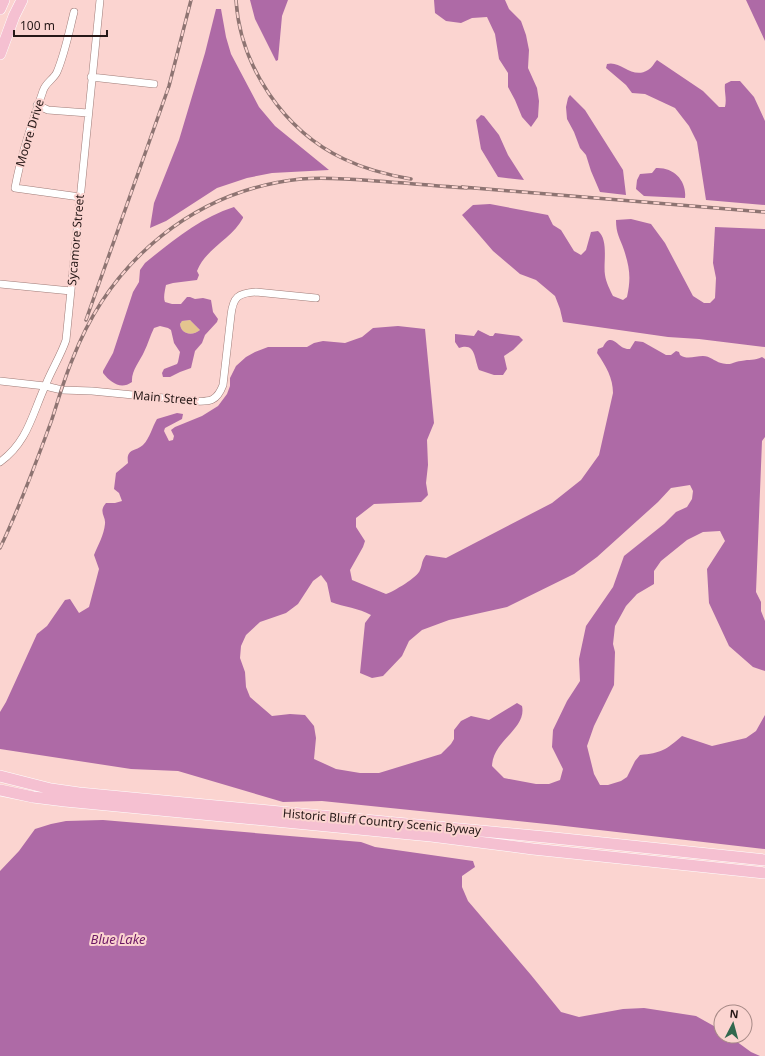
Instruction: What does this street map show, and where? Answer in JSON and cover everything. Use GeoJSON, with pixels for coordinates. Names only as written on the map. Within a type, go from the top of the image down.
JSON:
{"type":"FeatureCollection","features":[{"type":"Feature","properties":{"kind":"main road"},"geometry":{"type":"LineString","coordinates":[[0,9],[4,0]]}},
{"type":"Feature","properties":{"kind":"main road"},"geometry":{"type":"LineString","coordinates":[[0,54],[14,16],[22,0]]}},
{"type":"Feature","properties":{"kind":"main road","name":"Historic Bluff Country Scenic Byway"},"geometry":{"type":"LineString","coordinates":[[0,776],[51,789],[79,793],[545,837],[765,860]]}},
{"type":"Feature","properties":{"kind":"main road","name":"Historic Bluff Country Scenic Byway"},"geometry":{"type":"LineString","coordinates":[[0,790],[33,797],[65,801],[431,836],[533,849],[765,873]]}},
{"type":"Feature","properties":{"kind":"street","name":"Sycamore Street"},"geometry":{"type":"LineString","coordinates":[[0,462],[14,450],[31,424],[45,386],[66,340],[91,77],[100,0]]}},
{"type":"Feature","properties":{"kind":"street","name":"Moore Drive"},"geometry":{"type":"LineString","coordinates":[[74,12],[56,74],[46,84],[37,104],[27,136],[15,188],[80,197]]}},
{"type":"Feature","properties":{"kind":"street"},"geometry":{"type":"LineString","coordinates":[[91,77],[154,84]]}},
{"type":"Feature","properties":{"kind":"street"},"geometry":{"type":"LineString","coordinates":[[37,104],[48,110],[88,114]]}},
{"type":"Feature","properties":{"kind":"street"},"geometry":{"type":"LineString","coordinates":[[0,284],[71,291]]}},
{"type":"Feature","properties":{"kind":"street","name":"Main Street"},"geometry":{"type":"LineString","coordinates":[[0,381],[45,386],[62,390],[92,391],[195,401],[210,401],[219,395],[223,385],[231,310],[235,299],[248,292],[316,298]]}},
{"type":"Feature","properties":{"kind":"shaded area"},"geometry":{"type":"Polygon","coordinates":[[[190,320],[200,330],[191,334],[185,332],[181,328],[180,324],[182,321],[190,320]]]}},
{"type":"Feature","properties":{"kind":"water"},"geometry":{"type":"Polygon","coordinates":[[[250,0],[288,0],[282,16],[278,60],[276,61],[255,19],[250,0]]]}},
{"type":"Feature","properties":{"kind":"water"},"geometry":{"type":"Polygon","coordinates":[[[434,0],[505,0],[509,9],[521,21],[529,50],[528,68],[537,88],[539,101],[538,117],[531,127],[522,117],[508,87],[508,73],[499,59],[495,34],[487,17],[472,18],[461,23],[446,21],[435,13],[434,0]]]}},
{"type":"Feature","properties":{"kind":"water"},"geometry":{"type":"Polygon","coordinates":[[[746,0],[765,0],[765,41],[746,0]]]}},
{"type":"Feature","properties":{"kind":"water"},"geometry":{"type":"Polygon","coordinates":[[[216,9],[221,9],[231,54],[259,107],[275,126],[329,170],[272,173],[247,178],[217,188],[166,221],[150,228],[154,203],[179,140],[205,53],[216,9]]]}},
{"type":"Feature","properties":{"kind":"water"},"geometry":{"type":"Polygon","coordinates":[[[657,60],[703,91],[719,107],[725,107],[725,84],[731,81],[740,81],[754,97],[765,121],[765,205],[706,200],[697,142],[689,126],[675,108],[645,94],[632,93],[626,85],[606,68],[607,64],[612,64],[637,73],[649,69],[657,60]]]}},
{"type":"Feature","properties":{"kind":"water"},"geometry":{"type":"Polygon","coordinates":[[[570,95],[585,110],[623,170],[626,195],[600,192],[586,155],[580,148],[567,119],[566,107],[570,95]]]}},
{"type":"Feature","properties":{"kind":"water"},"geometry":{"type":"Polygon","coordinates":[[[481,115],[484,116],[499,135],[508,155],[524,180],[498,177],[481,149],[476,120],[481,115]]]}},
{"type":"Feature","properties":{"kind":"water"},"geometry":{"type":"Polygon","coordinates":[[[656,168],[668,170],[678,176],[684,186],[685,198],[644,196],[636,189],[637,180],[640,174],[652,173],[656,168]]]}},
{"type":"Feature","properties":{"kind":"water"},"geometry":{"type":"Polygon","coordinates":[[[490,204],[548,215],[553,225],[561,230],[574,251],[581,255],[586,250],[591,232],[598,231],[605,246],[605,270],[607,283],[613,296],[623,300],[627,297],[629,268],[617,232],[616,220],[631,219],[651,224],[665,243],[693,296],[704,303],[710,303],[715,298],[716,278],[713,263],[715,227],[765,229],[765,347],[668,337],[563,322],[555,296],[536,280],[520,274],[493,251],[462,215],[473,205],[490,204]]]}},
{"type":"Feature","properties":{"kind":"water"},"geometry":{"type":"Polygon","coordinates":[[[234,207],[243,218],[232,232],[206,256],[197,271],[199,275],[197,280],[173,283],[166,285],[165,289],[164,300],[165,302],[172,304],[181,304],[187,297],[211,300],[213,312],[218,319],[205,335],[202,343],[195,351],[191,368],[170,377],[163,377],[162,373],[164,369],[177,364],[180,352],[174,343],[171,330],[160,326],[154,328],[134,370],[132,382],[124,385],[116,384],[106,377],[103,371],[113,353],[133,292],[139,282],[140,270],[145,263],[187,231],[210,217],[234,207]],[[190,320],[182,321],[180,324],[181,328],[185,332],[191,334],[200,330],[190,320]]]}},
{"type":"Feature","properties":{"kind":"water"},"geometry":{"type":"Polygon","coordinates":[[[398,326],[425,329],[434,423],[427,440],[428,465],[426,483],[428,495],[421,502],[374,504],[356,518],[356,527],[365,541],[350,570],[352,580],[386,594],[415,576],[420,570],[426,555],[446,558],[552,503],[581,480],[599,455],[613,393],[612,382],[608,372],[597,353],[598,349],[603,347],[608,340],[614,341],[628,349],[630,349],[635,341],[643,342],[666,355],[671,355],[676,351],[685,357],[705,356],[725,364],[762,357],[765,359],[765,437],[762,441],[756,592],[761,602],[761,611],[765,621],[765,671],[753,667],[729,646],[709,603],[707,569],[725,541],[720,531],[703,532],[687,540],[661,561],[654,571],[654,584],[637,594],[626,606],[615,626],[613,644],[615,652],[614,685],[594,726],[587,746],[594,774],[600,785],[608,785],[621,781],[627,777],[635,761],[640,755],[663,750],[672,745],[682,736],[712,746],[746,738],[756,731],[765,715],[765,849],[556,825],[322,801],[283,802],[178,771],[131,769],[0,749],[0,712],[37,634],[47,626],[65,600],[70,599],[79,613],[89,607],[99,569],[94,555],[104,528],[105,521],[102,511],[106,503],[122,501],[119,493],[114,489],[116,473],[128,463],[128,455],[143,445],[157,419],[177,413],[183,414],[182,419],[165,428],[164,431],[169,441],[173,440],[174,436],[171,430],[202,416],[218,406],[227,394],[230,386],[230,378],[236,366],[246,357],[268,347],[307,347],[314,343],[323,341],[345,343],[362,337],[373,328],[398,326]],[[690,485],[671,488],[658,502],[597,557],[574,574],[507,607],[449,620],[422,630],[409,641],[402,656],[383,676],[372,678],[360,673],[365,623],[371,615],[331,602],[327,583],[321,575],[313,581],[298,604],[286,613],[260,622],[246,635],[241,646],[240,658],[245,672],[246,687],[250,697],[272,716],[290,714],[305,715],[314,726],[316,738],[314,759],[336,769],[360,773],[379,773],[441,754],[451,744],[454,739],[454,730],[461,721],[471,716],[489,720],[517,703],[522,706],[520,721],[498,749],[492,766],[504,778],[536,784],[549,784],[560,780],[563,769],[552,747],[553,730],[567,701],[580,681],[579,659],[586,626],[613,587],[624,556],[664,524],[676,512],[687,507],[692,499],[693,491],[690,485]]]}},
{"type":"Feature","properties":{"kind":"water"},"geometry":{"type":"Polygon","coordinates":[[[478,330],[490,336],[493,336],[495,333],[519,336],[523,340],[513,350],[504,356],[507,369],[503,375],[494,375],[479,370],[474,353],[471,349],[469,347],[459,348],[455,342],[455,334],[474,336],[478,330]]]}},
{"type":"Feature","properties":{"kind":"water","name":"Blue Lake"},"geometry":{"type":"Polygon","coordinates":[[[103,820],[361,842],[375,847],[473,861],[475,867],[462,876],[462,887],[468,901],[561,1012],[579,1017],[623,1009],[644,1008],[696,1016],[713,1026],[713,1044],[740,1044],[751,1052],[760,1056],[0,1056],[0,871],[19,851],[35,829],[66,821],[103,820]]]}},
{"type":"Feature","properties":{"kind":"railway"},"geometry":{"type":"LineString","coordinates":[[86,320],[169,86],[191,0]]}},
{"type":"Feature","properties":{"kind":"railway"},"geometry":{"type":"LineString","coordinates":[[236,0],[239,25],[246,49],[256,72],[269,94],[302,132],[322,147],[360,166],[394,176],[411,179]]}},
{"type":"Feature","properties":{"kind":"railway"},"geometry":{"type":"LineString","coordinates":[[0,548],[33,470],[73,358],[89,323],[110,290],[134,261],[162,236],[192,215],[226,198],[262,186],[301,179],[348,179],[467,188]]}},
{"type":"Feature","properties":{"kind":"railway"},"geometry":{"type":"LineString","coordinates":[[462,187],[765,212]]}}]}
